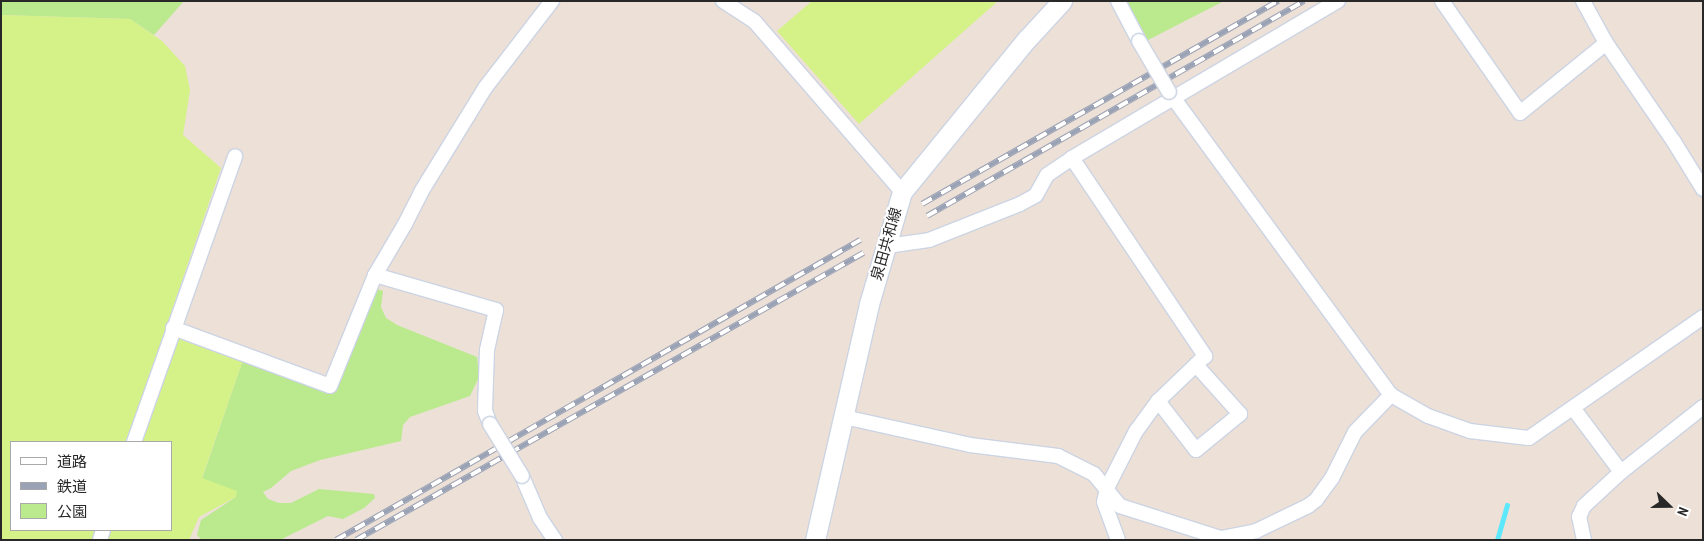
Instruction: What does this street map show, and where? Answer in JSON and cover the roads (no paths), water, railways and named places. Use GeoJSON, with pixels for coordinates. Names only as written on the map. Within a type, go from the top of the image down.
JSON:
{"type":"FeatureCollection","features":[{"type":"Feature","properties":{"kind":"main road","name":"泉田共和線"},"geometry":{"type":"LineString","coordinates":[[815,540],[869,304],[902,192],[1027,39],[1062,1]]}},
{"type":"Feature","properties":{"kind":"street"},"geometry":{"type":"LineString","coordinates":[[173,328],[330,386],[375,275],[405,224],[420,192],[485,88],[552,1]]}},
{"type":"Feature","properties":{"kind":"street"},"geometry":{"type":"LineString","coordinates":[[723,1],[755,22],[902,192]]}},
{"type":"Feature","properties":{"kind":"street"},"geometry":{"type":"LineString","coordinates":[[1118,1],[1171,95],[1391,395],[1428,416],[1470,431],[1529,438],[1703,317]]}},
{"type":"Feature","properties":{"kind":"street"},"geometry":{"type":"LineString","coordinates":[[887,246],[929,240],[1020,204],[1036,195],[1047,175],[1072,158],[1171,95],[1338,1]]}},
{"type":"Feature","properties":{"kind":"street"},"geometry":{"type":"LineString","coordinates":[[1442,1],[1520,114],[1606,43]]}},
{"type":"Feature","properties":{"kind":"street"},"geometry":{"type":"LineString","coordinates":[[1583,1],[1606,43],[1674,142],[1703,189]]}},
{"type":"Feature","properties":{"kind":"street"},"geometry":{"type":"LineString","coordinates":[[134,441],[235,156]]}},
{"type":"Feature","properties":{"kind":"street"},"geometry":{"type":"LineString","coordinates":[[1072,158],[1205,356],[1158,401],[1136,431],[1107,488],[1104,502],[1118,540]]}},
{"type":"Feature","properties":{"kind":"street"},"geometry":{"type":"LineString","coordinates":[[375,275],[496,310],[487,350],[485,411],[490,424],[522,476],[540,518],[555,540]]}},
{"type":"Feature","properties":{"kind":"street"},"geometry":{"type":"LineString","coordinates":[[1158,401],[1196,450],[1240,414],[1196,365]]}},
{"type":"Feature","properties":{"kind":"street"},"geometry":{"type":"LineString","coordinates":[[844,417],[970,445],[1058,456],[1094,474],[1120,506],[1181,527],[1221,538],[1256,531],[1308,506],[1316,500],[1332,478],[1355,432],[1391,395]]}},
{"type":"Feature","properties":{"kind":"street"},"geometry":{"type":"LineString","coordinates":[[1584,540],[1580,518],[1584,506],[1621,472],[1703,406]]}},
{"type":"Feature","properties":{"kind":"street"},"geometry":{"type":"LineString","coordinates":[[1573,408],[1621,472]]}},
{"type":"Feature","properties":{"kind":"waterway"},"geometry":{"type":"LineString","coordinates":[[1497,540],[1507,505]]}},
{"type":"Feature","properties":{"kind":"railway"},"geometry":{"type":"LineString","coordinates":[[922,204],[1278,1]]}},
{"type":"Feature","properties":{"kind":"railway"},"geometry":{"type":"LineString","coordinates":[[927,216],[1304,1]]}},
{"type":"Feature","properties":{"kind":"railway"},"geometry":{"type":"LineString","coordinates":[[336,540],[860,240]]}},
{"type":"Feature","properties":{"kind":"railway"},"geometry":{"type":"LineString","coordinates":[[356,540],[863,253]]}}]}
